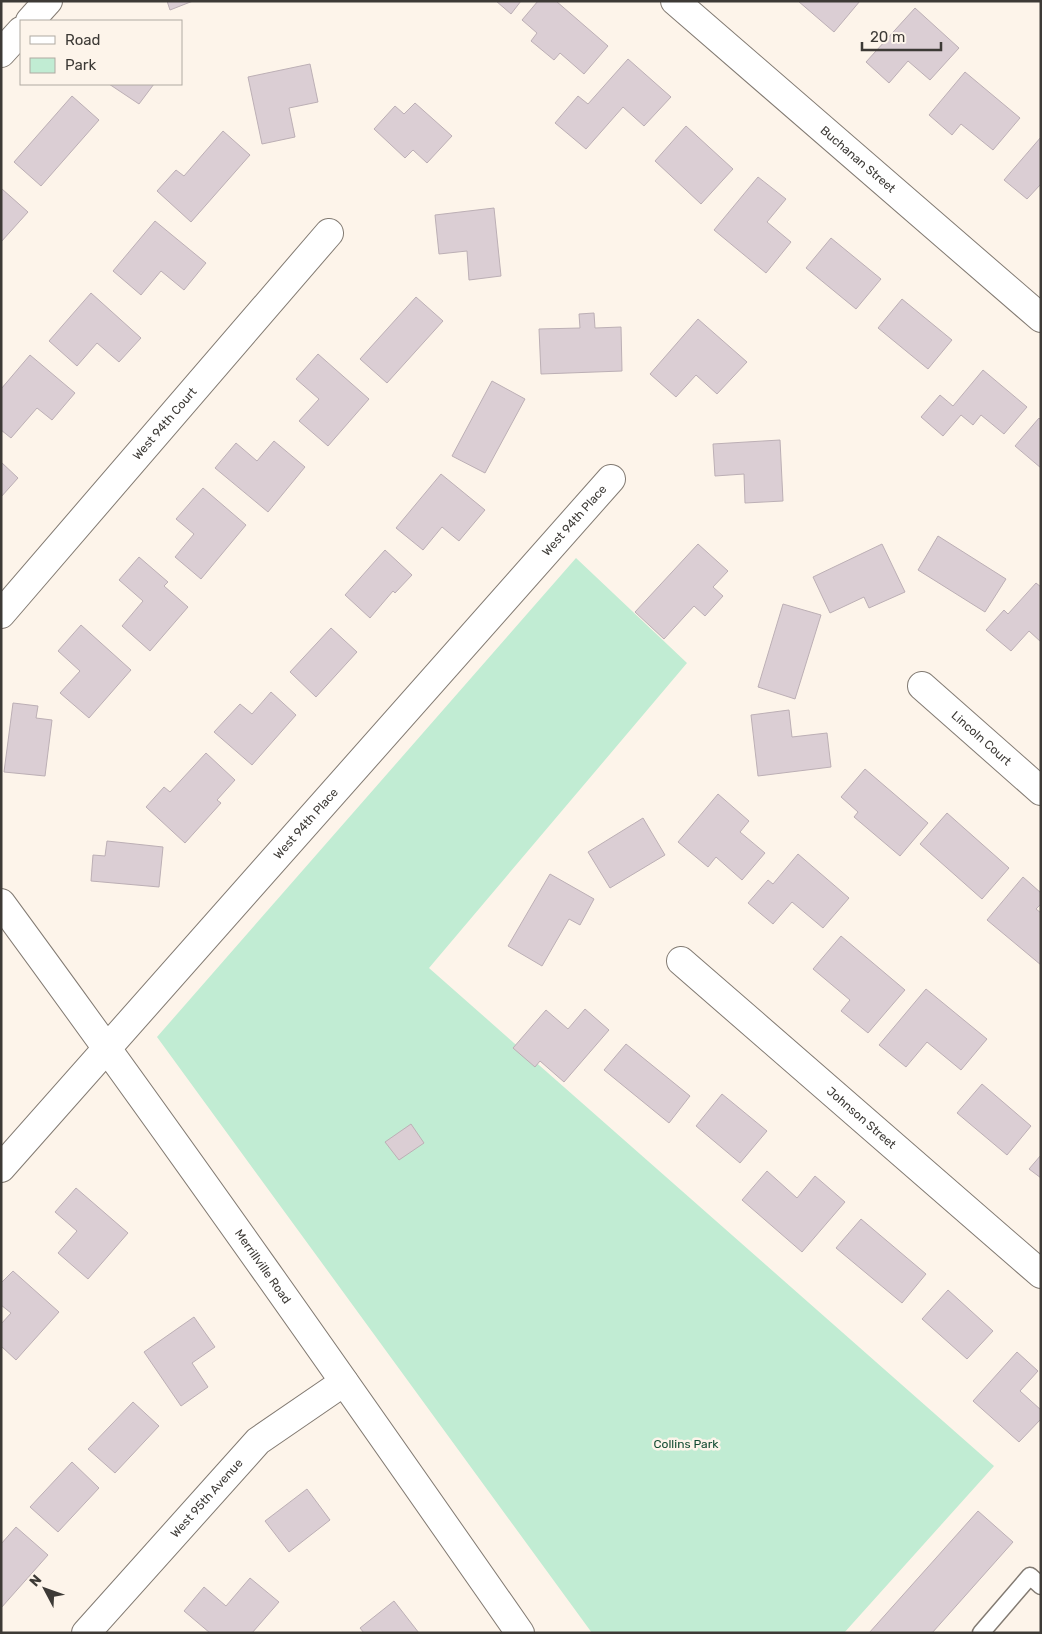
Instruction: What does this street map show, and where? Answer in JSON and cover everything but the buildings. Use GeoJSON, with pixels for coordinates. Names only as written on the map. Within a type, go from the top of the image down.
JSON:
{"type":"FeatureCollection","features":[{"type":"Feature","properties":{"kind":"street"},"geometry":{"type":"LineString","coordinates":[[31,20],[48,1]]}},
{"type":"Feature","properties":{"kind":"street","name":"Buchanan Street"},"geometry":{"type":"LineString","coordinates":[[675,1],[1041,318]]}},
{"type":"Feature","properties":{"kind":"street"},"geometry":{"type":"LineString","coordinates":[[1,53],[20,31]]}},
{"type":"Feature","properties":{"kind":"street","name":"West 94th Court"},"geometry":{"type":"LineString","coordinates":[[1,614],[329,233]]}},
{"type":"Feature","properties":{"kind":"street","name":"West 94th Place"},"geometry":{"type":"LineString","coordinates":[[1,1168],[611,479]]}},
{"type":"Feature","properties":{"kind":"street","name":"Lincoln Court"},"geometry":{"type":"LineString","coordinates":[[922,686],[1041,791]]}},
{"type":"Feature","properties":{"kind":"street","name":"Merrillville Road"},"geometry":{"type":"LineString","coordinates":[[1,903],[108,1048],[520,1633]]}},
{"type":"Feature","properties":{"kind":"street","name":"Johnson Street"},"geometry":{"type":"LineString","coordinates":[[680,961],[1041,1274]]}},
{"type":"Feature","properties":{"kind":"street","name":"West 95th Avenue"},"geometry":{"type":"LineString","coordinates":[[86,1633],[258,1441],[344,1382]]}},
{"type":"Feature","properties":{"kind":"lane"},"geometry":{"type":"LineString","coordinates":[[981,1633],[1030,1576],[1041,1586]]}},
{"type":"Feature","properties":{"kind":"green space","name":"Collins Park"},"geometry":{"type":"Polygon","coordinates":[[[576,558],[687,663],[429,968],[994,1466],[844,1633],[592,1633],[157,1037],[576,558]]]}}]}
